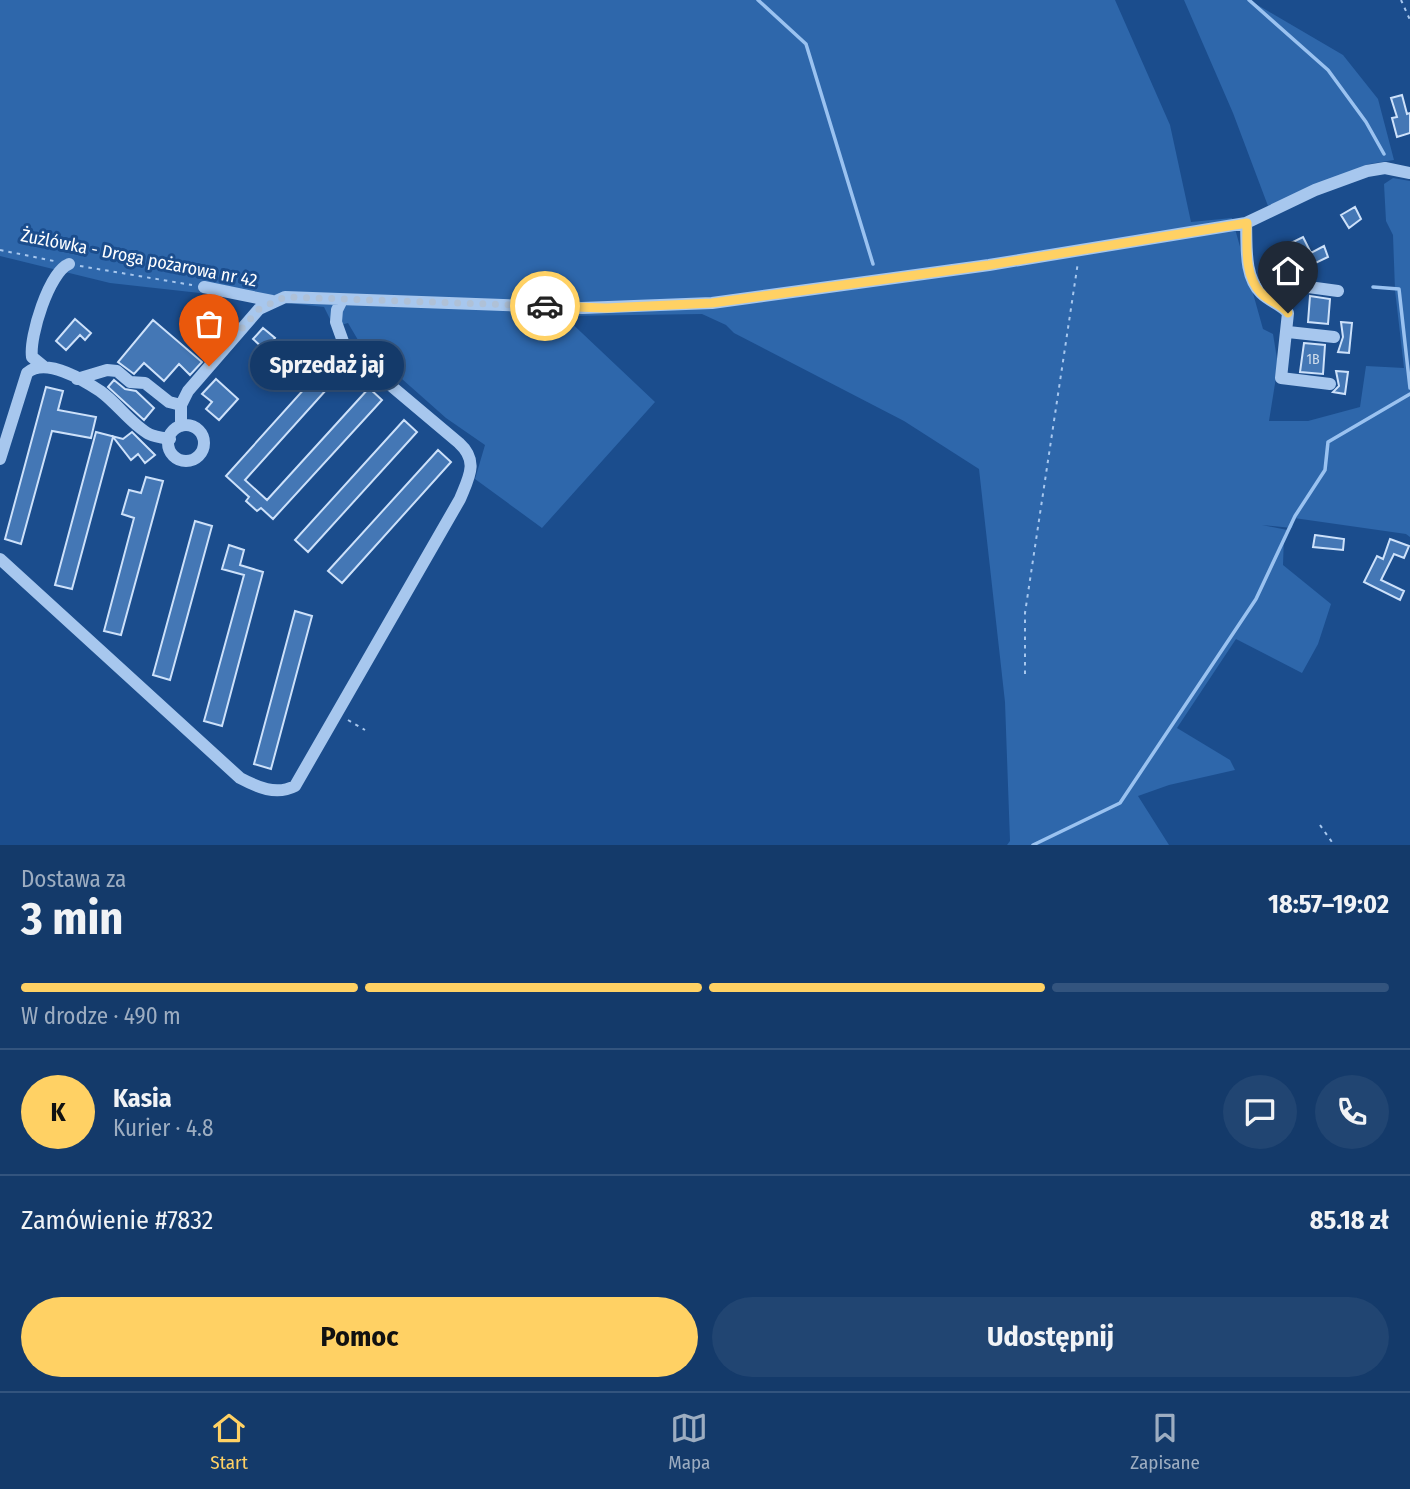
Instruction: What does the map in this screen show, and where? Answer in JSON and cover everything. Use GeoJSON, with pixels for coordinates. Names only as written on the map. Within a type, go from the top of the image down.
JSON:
{"type":"FeatureCollection","features":[{"type":"Feature","properties":{"kind":"street","name":"Żużlówka - Droga pożarowa nr 42"},"geometry":{"type":"LineString","coordinates":[[204,287],[272,301],[296,297],[582,308],[712,303],[989,265],[1247,223],[1315,190],[1367,171],[1385,168],[1410,173]]}},
{"type":"Feature","properties":{"kind":"street"},"geometry":{"type":"LineString","coordinates":[[1247,223],[1251,282],[1264,296],[1282,305],[1288,313],[1281,378],[1330,384]]}},
{"type":"Feature","properties":{"kind":"street"},"geometry":{"type":"LineString","coordinates":[[69,264],[58,270],[54,278],[36,325],[30,349],[32,357],[43,366],[78,379],[100,391],[150,434],[170,439]]}},
{"type":"Feature","properties":{"kind":"street"},"geometry":{"type":"LineString","coordinates":[[1282,305],[1301,286],[1338,291]]}},
{"type":"Feature","properties":{"kind":"street"},"geometry":{"type":"LineString","coordinates":[[0,559],[240,778],[257,788],[286,790],[295,786],[460,499],[471,463],[469,452],[345,347],[336,322],[337,310],[342,300]]}},
{"type":"Feature","properties":{"kind":"street"},"geometry":{"type":"LineString","coordinates":[[181,426],[181,405],[188,391],[259,309],[272,301]]}},
{"type":"Feature","properties":{"kind":"street"},"geometry":{"type":"LineString","coordinates":[[1288,332],[1334,337]]}},
{"type":"Feature","properties":{"kind":"street"},"geometry":{"type":"LineString","coordinates":[[0,459],[27,373],[33,368],[43,366]]}},
{"type":"Feature","properties":{"kind":"street"},"geometry":{"type":"LineString","coordinates":[[78,379],[107,370],[117,372],[130,382],[145,383],[169,402],[181,405]]}},
{"type":"Feature","properties":{"kind":"street"},"geometry":{"type":"LineString","coordinates":[[181,426],[196,426],[204,436],[202,449],[186,461],[177,460],[167,449],[170,439],[181,426]]}},
{"type":"Feature","properties":{"kind":"path"},"geometry":{"type":"LineString","coordinates":[[1401,0],[1410,20]]}},
{"type":"Feature","properties":{"kind":"path"},"geometry":{"type":"LineString","coordinates":[[1025,674],[1027,599],[1078,263],[1086,249]]}},
{"type":"Feature","properties":{"kind":"path","name":"Żużlówka - Droga pożarowa nr 42"},"geometry":{"type":"LineString","coordinates":[[0,250],[204,287]]}},
{"type":"Feature","properties":{"kind":"path"},"geometry":{"type":"LineString","coordinates":[[337,716],[356,723],[365,730]]}},
{"type":"Feature","properties":{"kind":"path"},"geometry":{"type":"LineString","coordinates":[[1320,825],[1334,845]]}},
{"type":"Feature","properties":{"kind":"shaded area"},"geometry":{"type":"Polygon","coordinates":[[[0,0],[1115,0],[1170,125],[1191,222],[1232,218],[1263,329],[1273,334],[1278,365],[1269,421],[1308,421],[1360,407],[1366,366],[1404,368],[1395,290],[1393,235],[1386,221],[1384,184],[1393,178],[1410,181],[1410,537],[1406,534],[1294,518],[1292,528],[1262,525],[1287,530],[1284,535],[1283,565],[1331,604],[1318,644],[1302,673],[1236,639],[1177,728],[1230,760],[1235,770],[1169,785],[1138,796],[1169,845],[1007,845],[1010,841],[1005,702],[979,469],[904,421],[702,314],[564,316],[655,402],[542,528],[475,479],[485,445],[446,418],[358,340],[348,323],[334,327],[324,307],[110,283],[0,256],[0,0]]]}},
{"type":"Feature","properties":{"kind":"shaded area"},"geometry":{"type":"Polygon","coordinates":[[[1184,0],[1249,0],[1343,55],[1378,99],[1394,160],[1369,164],[1268,206],[1233,113],[1184,0]]]}},
{"type":"Feature","properties":{"kind":"building"},"geometry":{"type":"Polygon","coordinates":[[[1402,95],[1407,114],[1410,113],[1410,133],[1397,137],[1392,118],[1397,117],[1391,98],[1402,95]]]}},
{"type":"Feature","properties":{"kind":"building"},"geometry":{"type":"Polygon","coordinates":[[[1355,207],[1361,219],[1349,228],[1341,215],[1355,207]]]}},
{"type":"Feature","properties":{"kind":"building"},"geometry":{"type":"Polygon","coordinates":[[[1303,237],[1311,253],[1324,246],[1328,257],[1305,268],[1291,243],[1303,237]]]}},
{"type":"Feature","properties":{"kind":"building"},"geometry":{"type":"Polygon","coordinates":[[[1310,296],[1330,299],[1328,324],[1308,322],[1310,296]]]}},
{"type":"Feature","properties":{"kind":"building"},"geometry":{"type":"Polygon","coordinates":[[[75,319],[91,333],[85,340],[80,335],[66,350],[56,341],[75,319]]]}},
{"type":"Feature","properties":{"kind":"building"},"geometry":{"type":"Polygon","coordinates":[[[153,320],[202,362],[190,375],[179,364],[164,381],[144,363],[134,374],[118,362],[153,320]]]}},
{"type":"Feature","properties":{"kind":"building"},"geometry":{"type":"Polygon","coordinates":[[[1341,322],[1352,323],[1349,353],[1338,352],[1343,337],[1341,322]]]}},
{"type":"Feature","properties":{"kind":"building"},"geometry":{"type":"Polygon","coordinates":[[[263,328],[275,338],[265,350],[253,339],[263,328]]]}},
{"type":"Feature","properties":{"kind":"building"},"geometry":{"type":"Polygon","coordinates":[[[1304,343],[1325,345],[1323,374],[1300,372],[1304,343]]]}},
{"type":"Feature","properties":{"kind":"building"},"geometry":{"type":"Polygon","coordinates":[[[333,357],[345,369],[245,480],[267,500],[369,388],[382,400],[273,519],[261,508],[257,511],[246,501],[249,497],[226,476],[333,357]]]}},
{"type":"Feature","properties":{"kind":"building"},"geometry":{"type":"Polygon","coordinates":[[[1336,371],[1348,372],[1345,394],[1333,392],[1339,386],[1336,371]]]}},
{"type":"Feature","properties":{"kind":"building"},"geometry":{"type":"Polygon","coordinates":[[[216,379],[238,399],[219,420],[206,409],[212,402],[202,394],[216,379]]]}},
{"type":"Feature","properties":{"kind":"building"},"geometry":{"type":"Polygon","coordinates":[[[114,380],[125,389],[136,391],[154,408],[144,420],[108,387],[114,380]]]}},
{"type":"Feature","properties":{"kind":"building"},"geometry":{"type":"Polygon","coordinates":[[[46,387],[63,391],[58,410],[96,417],[91,438],[52,431],[21,544],[5,539],[46,387]]]}},
{"type":"Feature","properties":{"kind":"building"},"geometry":{"type":"Polygon","coordinates":[[[404,420],[417,432],[308,552],[295,540],[404,420]]]}},
{"type":"Feature","properties":{"kind":"building"},"geometry":{"type":"Polygon","coordinates":[[[96,432],[123,439],[132,432],[155,455],[145,463],[138,454],[131,460],[113,437],[72,589],[55,585],[96,432]]]}},
{"type":"Feature","properties":{"kind":"building"},"geometry":{"type":"Polygon","coordinates":[[[438,450],[451,462],[342,583],[328,571],[438,450]]]}},
{"type":"Feature","properties":{"kind":"building"},"geometry":{"type":"Polygon","coordinates":[[[146,477],[163,481],[121,635],[104,631],[134,518],[122,514],[129,490],[141,493],[146,477]]]}},
{"type":"Feature","properties":{"kind":"building"},"geometry":{"type":"Polygon","coordinates":[[[195,521],[212,526],[170,680],[153,675],[195,521]]]}},
{"type":"Feature","properties":{"kind":"building"},"geometry":{"type":"Polygon","coordinates":[[[1315,535],[1344,539],[1343,550],[1313,547],[1315,535]]]}},
{"type":"Feature","properties":{"kind":"building"},"geometry":{"type":"Polygon","coordinates":[[[1390,539],[1409,546],[1404,558],[1394,554],[1381,580],[1404,591],[1400,600],[1364,582],[1377,556],[1383,559],[1390,539]]]}},
{"type":"Feature","properties":{"kind":"building"},"geometry":{"type":"Polygon","coordinates":[[[229,545],[244,550],[240,565],[263,572],[222,726],[204,721],[244,575],[222,569],[229,545]]]}},
{"type":"Feature","properties":{"kind":"building"},"geometry":{"type":"Polygon","coordinates":[[[295,611],[312,616],[271,769],[254,764],[295,611]]]}},
{"type":"Feature","properties":{"kind":"waterway"},"geometry":{"type":"LineString","coordinates":[[758,0],[806,44],[873,264]]}},
{"type":"Feature","properties":{"kind":"waterway"},"geometry":{"type":"LineString","coordinates":[[1249,0],[1328,70],[1366,122],[1384,154]]}},
{"type":"Feature","properties":{"kind":"waterway"},"geometry":{"type":"LineString","coordinates":[[1373,287],[1399,289],[1410,388]]}},
{"type":"Feature","properties":{"kind":"waterway"},"geometry":{"type":"LineString","coordinates":[[1033,845],[1120,803],[1256,599],[1295,516],[1325,470],[1328,442],[1410,394]]}},
{"type":"Feature","properties":{"kind":"way so far"},"geometry":{"type":"LineString","coordinates":[[209,366],[259,309],[285,297],[545,306]]}},
{"type":"Feature","properties":{"kind":"place","name":"Sprzedaż jaj"},"geometry":{"type":"Point","coordinates":[209,366]}},
{"type":"Feature","properties":{"kind":"route"},"geometry":{"type":"LineString","coordinates":[[545,306],[606,308],[712,303],[989,265],[1247,223],[1251,282],[1264,296],[1282,305],[1288,313]]}}]}
